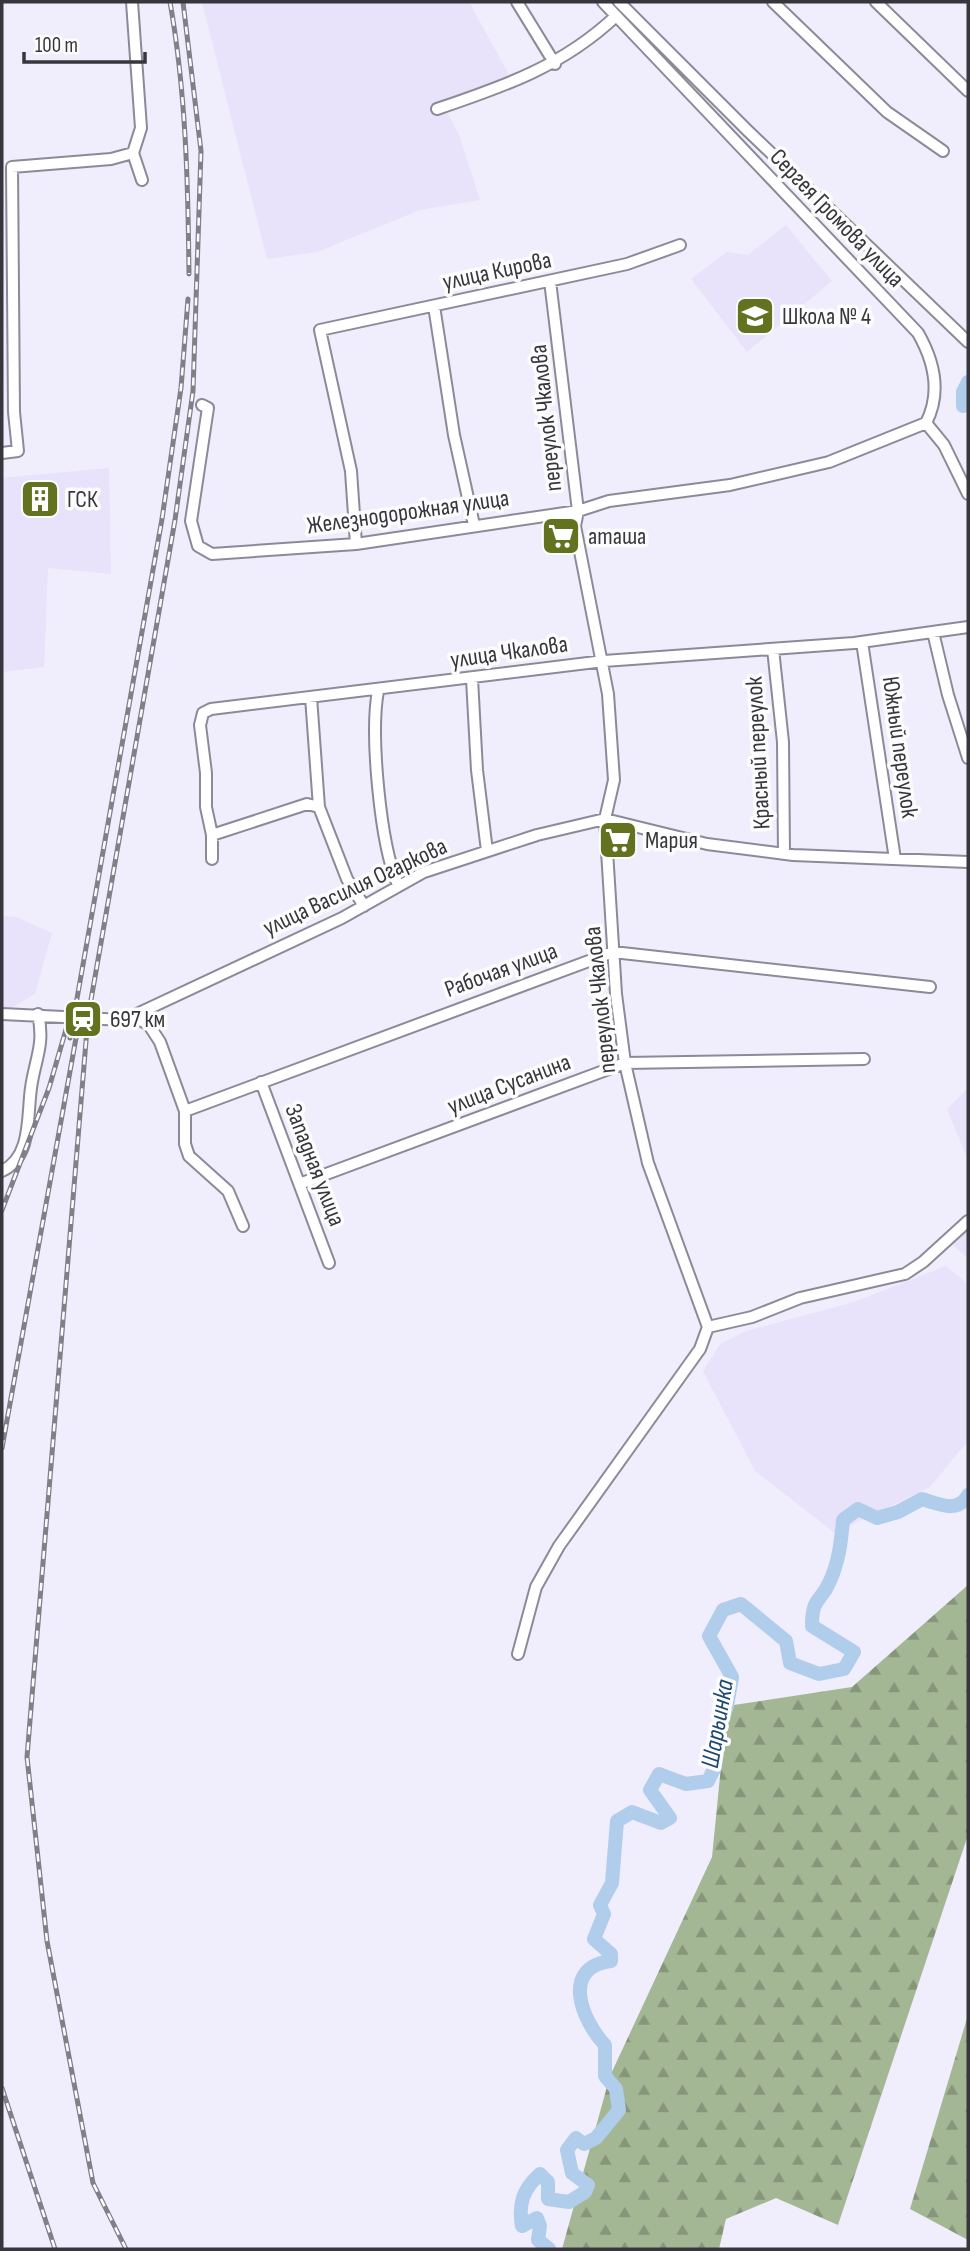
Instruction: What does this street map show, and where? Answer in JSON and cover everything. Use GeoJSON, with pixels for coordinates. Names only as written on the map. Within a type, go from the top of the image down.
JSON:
{"type":"FeatureCollection","features":[{"type":"Feature","properties":{"kind":"street"},"geometry":{"type":"LineString","coordinates":[[132,2],[141,128],[133,153],[142,180]]}},
{"type":"Feature","properties":{"kind":"street"},"geometry":{"type":"LineString","coordinates":[[517,2],[555,64]]}},
{"type":"Feature","properties":{"kind":"street","name":"Сергея Громова улица"},"geometry":{"type":"LineString","coordinates":[[603,2],[918,333],[932,359],[934,406],[926,423]]}},
{"type":"Feature","properties":{"kind":"street"},"geometry":{"type":"LineString","coordinates":[[619,2],[778,160],[968,342]]}},
{"type":"Feature","properties":{"kind":"street"},"geometry":{"type":"LineString","coordinates":[[773,2],[887,112],[943,151]]}},
{"type":"Feature","properties":{"kind":"street"},"geometry":{"type":"LineString","coordinates":[[876,2],[968,91]]}},
{"type":"Feature","properties":{"kind":"street"},"geometry":{"type":"LineString","coordinates":[[437,109],[555,64],[592,38],[616,16]]}},
{"type":"Feature","properties":{"kind":"street"},"geometry":{"type":"LineString","coordinates":[[2,453],[18,451],[14,412],[16,350],[12,167],[111,159],[133,153]]}},
{"type":"Feature","properties":{"kind":"street","name":"улица Кирова"},"geometry":{"type":"LineString","coordinates":[[356,544],[351,471],[320,330],[627,264],[680,245]]}},
{"type":"Feature","properties":{"kind":"street","name":"переулок Чкалова"},"geometry":{"type":"LineString","coordinates":[[550,281],[578,511],[575,526],[604,661],[614,780],[605,819],[613,953],[625,1063],[648,1163],[708,1327]]}},
{"type":"Feature","properties":{"kind":"street"},"geometry":{"type":"LineString","coordinates":[[434,306],[454,435],[474,525]]}},
{"type":"Feature","properties":{"kind":"street","name":"Железнодорожная улица"},"geometry":{"type":"LineString","coordinates":[[202,405],[208,408],[191,521],[198,546],[212,554],[356,544],[578,511],[609,501],[730,485],[829,462],[926,423]]}},
{"type":"Feature","properties":{"kind":"street"},"geometry":{"type":"LineString","coordinates":[[926,423],[944,444],[968,494]]}},
{"type":"Feature","properties":{"kind":"street","name":"улица Чкалова"},"geometry":{"type":"LineString","coordinates":[[212,859],[212,835],[206,807],[206,774],[200,725],[203,713],[236,705],[378,691],[604,661],[862,642],[968,627]]}},
{"type":"Feature","properties":{"kind":"street"},"geometry":{"type":"LineString","coordinates":[[933,632],[948,695],[968,758]]}},
{"type":"Feature","properties":{"kind":"street","name":"Южный переулок"},"geometry":{"type":"LineString","coordinates":[[862,642],[895,859]]}},
{"type":"Feature","properties":{"kind":"street","name":"Красный переулок"},"geometry":{"type":"LineString","coordinates":[[774,649],[783,742],[784,854]]}},
{"type":"Feature","properties":{"kind":"street"},"geometry":{"type":"LineString","coordinates":[[472,679],[477,770],[487,851]]}},
{"type":"Feature","properties":{"kind":"street"},"geometry":{"type":"LineString","coordinates":[[378,691],[376,731],[380,805],[390,861],[398,885]]}},
{"type":"Feature","properties":{"kind":"street"},"geometry":{"type":"LineString","coordinates":[[311,697],[319,807],[347,878],[364,906]]}},
{"type":"Feature","properties":{"kind":"street"},"geometry":{"type":"LineString","coordinates":[[212,835],[307,804],[319,807]]}},
{"type":"Feature","properties":{"kind":"street","name":"улица Василия Огаркова"},"geometry":{"type":"LineString","coordinates":[[2,1014],[59,1014],[116,1020],[133,1016],[364,906],[398,885],[487,851],[605,819],[707,844],[784,854],[968,862]]}},
{"type":"Feature","properties":{"kind":"street","name":"Рабочая улица"},"geometry":{"type":"LineString","coordinates":[[185,1111],[613,953],[930,987]]}},
{"type":"Feature","properties":{"kind":"street"},"geometry":{"type":"LineString","coordinates":[[2,1171],[16,1159],[23,1145],[30,1112],[31,1089],[42,1041],[38,1014]]}},
{"type":"Feature","properties":{"kind":"street"},"geometry":{"type":"LineString","coordinates":[[133,1016],[155,1033],[185,1111],[185,1144],[190,1156],[228,1191],[243,1226]]}},
{"type":"Feature","properties":{"kind":"street","name":"улица Сусанина"},"geometry":{"type":"LineString","coordinates":[[302,1183],[625,1063],[864,1059]]}},
{"type":"Feature","properties":{"kind":"street","name":"Западная улица"},"geometry":{"type":"LineString","coordinates":[[261,1082],[302,1183],[329,1263]]}},
{"type":"Feature","properties":{"kind":"street"},"geometry":{"type":"LineString","coordinates":[[518,1654],[536,1587],[547,1566],[587,1505],[700,1349],[708,1327],[752,1317],[800,1298],[905,1274],[923,1262],[968,1221]]}},
{"type":"Feature","properties":{"kind":"shaded area"},"geometry":{"type":"Polygon","coordinates":[[[202,2],[469,2],[508,73],[497,94],[441,101],[459,135],[480,200],[420,210],[317,252],[267,259],[202,2]]]}},
{"type":"Feature","properties":{"kind":"shaded area","name":"Школа № 4"},"geometry":{"type":"Polygon","coordinates":[[[786,225],[832,281],[747,352],[691,279],[727,252],[748,255],[786,225]]]}},
{"type":"Feature","properties":{"kind":"shaded area"},"geometry":{"type":"Polygon","coordinates":[[[109,468],[111,574],[48,568],[44,667],[2,672],[2,478],[109,468]]]}},
{"type":"Feature","properties":{"kind":"shaded area"},"geometry":{"type":"Polygon","coordinates":[[[2,916],[16,917],[52,933],[35,994],[10,1009],[2,1009],[2,916]]]}},
{"type":"Feature","properties":{"kind":"shaded area"},"geometry":{"type":"Polygon","coordinates":[[[968,1088],[968,1160],[947,1109],[968,1088]]]}},
{"type":"Feature","properties":{"kind":"shaded area"},"geometry":{"type":"Polygon","coordinates":[[[968,1212],[968,1259],[944,1236],[968,1212]]]}},
{"type":"Feature","properties":{"kind":"shaded area"},"geometry":{"type":"Polygon","coordinates":[[[946,1266],[968,1284],[968,1441],[930,1487],[835,1533],[755,1471],[703,1371],[720,1344],[746,1331],[854,1302],[946,1266]]]}},
{"type":"Feature","properties":{"kind":"green space"},"geometry":{"type":"Polygon","coordinates":[[[968,1585],[968,1835],[838,2225],[776,2198],[726,2219],[719,2249],[562,2249],[610,2076],[712,1857],[727,1706],[852,1687],[968,1585]]]}},
{"type":"Feature","properties":{"kind":"green space"},"geometry":{"type":"Polygon","coordinates":[[[968,2015],[968,2240],[910,2209],[968,2015]]]}},
{"type":"Feature","properties":{"kind":"waterway","name":"Шарьинка"},"geometry":{"type":"LineString","coordinates":[[968,382],[963,392],[963,406],[968,405]]}},
{"type":"Feature","properties":{"kind":"waterway","name":"Шарьинка"},"geometry":{"type":"LineString","coordinates":[[549,2249],[538,2240],[540,2226],[537,2218],[522,2226],[521,2204],[529,2185],[540,2174],[548,2182],[548,2199],[569,2202],[585,2192],[588,2185],[572,2173],[567,2150],[576,2138],[584,2144],[596,2138],[619,2110],[616,2089],[605,2076],[605,2045],[589,2023],[580,1996],[585,1973],[595,1965],[611,1961],[611,1954],[594,1939],[604,1914],[600,1905],[612,1883],[617,1821],[632,1812],[661,1823],[670,1818],[650,1790],[659,1774],[686,1784],[708,1781],[715,1767],[716,1738],[727,1706],[732,1677],[709,1636],[723,1610],[741,1604],[786,1641],[790,1663],[819,1674],[844,1669],[854,1652],[812,1626],[815,1604],[827,1588],[836,1566],[843,1520],[858,1509],[877,1518],[898,1512],[922,1499],[954,1506],[964,1501],[968,1495]]}},
{"type":"Feature","properties":{"kind":"railway"},"geometry":{"type":"LineString","coordinates":[[170,2],[183,104],[189,274]]}},
{"type":"Feature","properties":{"kind":"railway"},"geometry":{"type":"LineString","coordinates":[[126,2249],[93,2183],[47,1941],[27,1757],[88,1017],[175,520],[193,391],[201,151],[183,2]]}},
{"type":"Feature","properties":{"kind":"railway"},"geometry":{"type":"LineString","coordinates":[[70,1038],[162,519],[181,388],[188,299]]}},
{"type":"Feature","properties":{"kind":"railway"},"geometry":{"type":"LineString","coordinates":[[2,1210],[49,1088],[67,1026]]}},
{"type":"Feature","properties":{"kind":"railway"},"geometry":{"type":"LineString","coordinates":[[2,1448],[78,1027]]}},
{"type":"Feature","properties":{"kind":"railway"},"geometry":{"type":"LineString","coordinates":[[2,2088],[55,2249]]}},
{"type":"Feature","properties":{"kind":"place","name":"Школа № 4"},"geometry":{"type":"Point","coordinates":[755,316]}},
{"type":"Feature","properties":{"kind":"place","name":"ГСК"},"geometry":{"type":"Point","coordinates":[40,499]}},
{"type":"Feature","properties":{"kind":"place","name":"аташа"},"geometry":{"type":"Point","coordinates":[561,536]}},
{"type":"Feature","properties":{"kind":"place","name":"Мария"},"geometry":{"type":"Point","coordinates":[618,840]}},
{"type":"Feature","properties":{"kind":"place","name":"697 км"},"geometry":{"type":"Point","coordinates":[83,1019]}}]}
